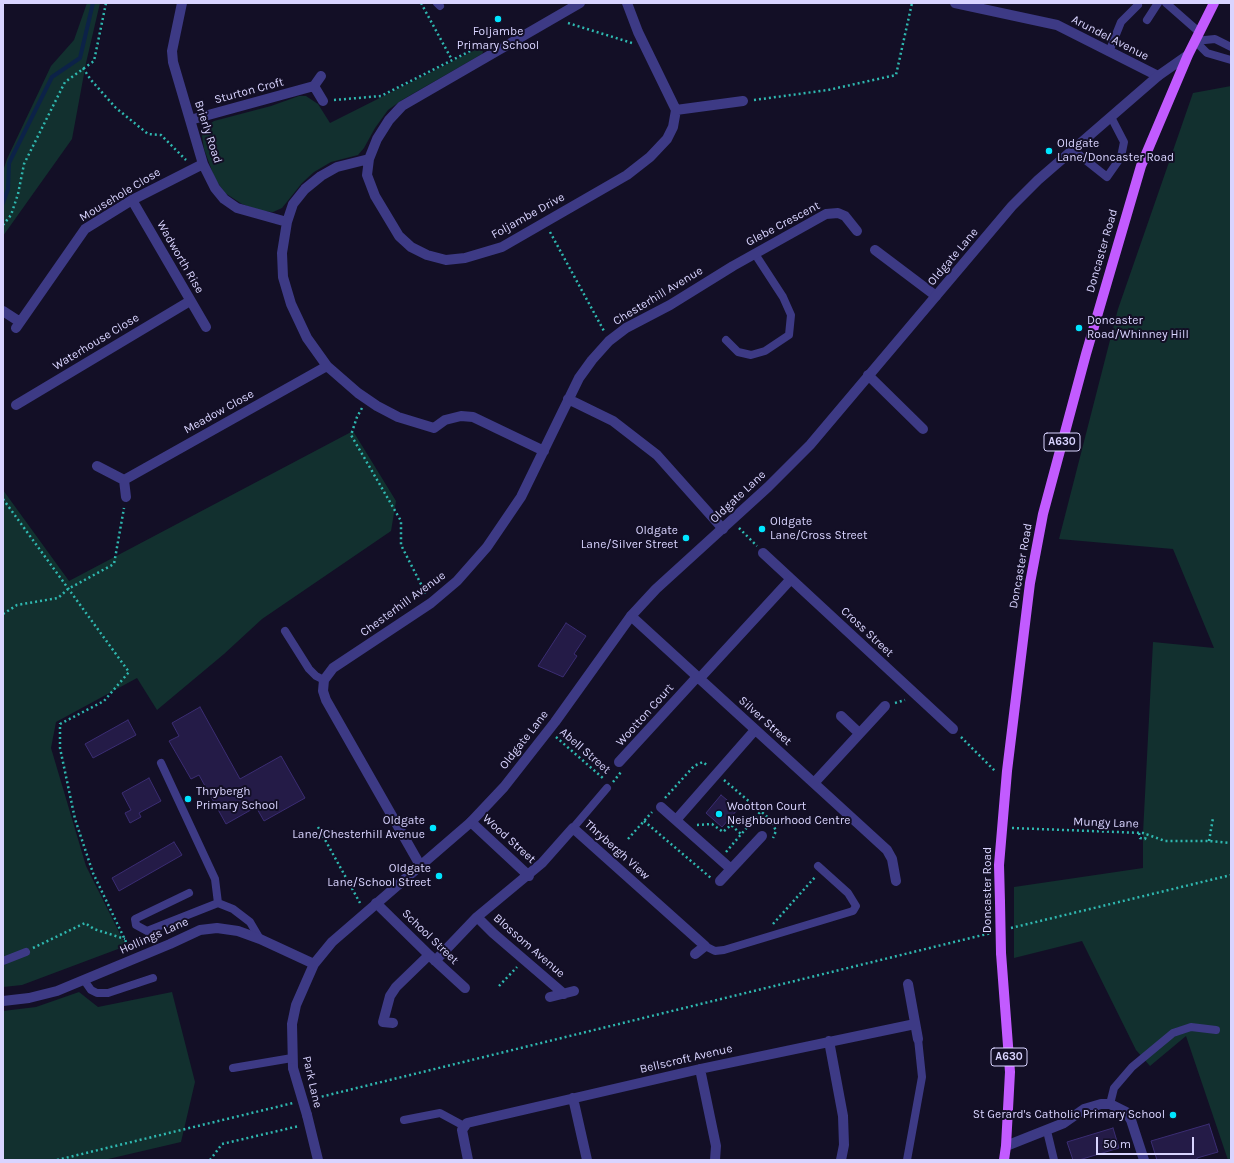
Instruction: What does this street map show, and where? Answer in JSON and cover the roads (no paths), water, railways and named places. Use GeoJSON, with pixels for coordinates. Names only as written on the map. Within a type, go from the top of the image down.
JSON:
{"type":"FeatureCollection","features":[{"type":"Feature","properties":{"kind":"main road","name":"Doncaster Road"},"geometry":{"type":"LineString","coordinates":[[1004,1160],[1010,1072],[1001,953],[999,865],[1007,771],[1030,583],[1043,514],[1086,354],[1141,166],[1188,55],[1214,3]]}},
{"type":"Feature","properties":{"kind":"street","name":"Brierly Road"},"geometry":{"type":"LineString","coordinates":[[182,3],[172,51],[173,62],[203,164],[215,188],[224,199],[238,208],[287,222]]}},
{"type":"Feature","properties":{"kind":"street","name":"Foljambe Drive"},"geometry":{"type":"LineString","coordinates":[[580,3],[402,106],[389,120],[377,139],[368,159],[367,175],[375,196],[399,236],[411,247],[427,255],[446,260],[483,254],[502,247],[627,175],[650,157],[667,139],[673,127],[676,110]]}},
{"type":"Feature","properties":{"kind":"street"},"geometry":{"type":"LineString","coordinates":[[627,3],[646,48],[676,110],[743,101]]}},
{"type":"Feature","properties":{"kind":"street","name":"Arundel Avenue"},"geometry":{"type":"LineString","coordinates":[[956,3],[1057,25],[1158,76]]}},
{"type":"Feature","properties":{"kind":"street","name":"Oldgate Lane"},"geometry":{"type":"LineString","coordinates":[[314,964],[332,942],[471,822],[504,787],[549,731],[630,616],[656,589],[724,529],[810,445],[1012,206],[1038,180],[1158,76],[1188,55]]}},
{"type":"Feature","properties":{"kind":"street"},"geometry":{"type":"LineString","coordinates":[[321,76],[314,86],[323,101]]}},
{"type":"Feature","properties":{"kind":"street","name":"Sturton Croft"},"geometry":{"type":"LineString","coordinates":[[190,120],[314,86]]}},
{"type":"Feature","properties":{"kind":"street"},"geometry":{"type":"LineString","coordinates":[[368,159],[337,167],[321,176],[305,189],[293,204],[287,222],[282,253],[283,277],[291,304],[307,338],[327,366],[368,400],[398,417],[434,428],[445,420],[461,416],[473,417],[544,451]]}},
{"type":"Feature","properties":{"kind":"street","name":"Mousehole Close"},"geometry":{"type":"LineString","coordinates":[[3,311],[18,325],[85,229],[132,200],[203,164]]}},
{"type":"Feature","properties":{"kind":"street","name":"Wadworth Rise"},"geometry":{"type":"LineString","coordinates":[[132,200],[206,327]]}},
{"type":"Feature","properties":{"kind":"street","name":"Glebe Crescent"},"geometry":{"type":"LineString","coordinates":[[733,266],[826,214],[838,213],[845,216],[857,230]]}},
{"type":"Feature","properties":{"kind":"street"},"geometry":{"type":"LineString","coordinates":[[875,250],[936,296]]}},
{"type":"Feature","properties":{"kind":"street","name":"Chesterhill Avenue"},"geometry":{"type":"LineString","coordinates":[[324,680],[332,668],[431,603],[457,581],[487,547],[521,497],[579,378],[592,360],[610,341],[626,328],[670,306],[733,266]]}},
{"type":"Feature","properties":{"kind":"street","name":"Waterhouse Close"},"geometry":{"type":"LineString","coordinates":[[16,406],[190,301]]}},
{"type":"Feature","properties":{"kind":"street","name":"Meadow Close"},"geometry":{"type":"LineString","coordinates":[[124,480],[327,366]]}},
{"type":"Feature","properties":{"kind":"street"},"geometry":{"type":"LineString","coordinates":[[868,375],[923,429]]}},
{"type":"Feature","properties":{"kind":"street"},"geometry":{"type":"LineString","coordinates":[[568,399],[613,421],[653,451],[724,529]]}},
{"type":"Feature","properties":{"kind":"street"},"geometry":{"type":"LineString","coordinates":[[98,466],[124,480],[126,497]]}},
{"type":"Feature","properties":{"kind":"street","name":"Cross Street"},"geometry":{"type":"LineString","coordinates":[[763,553],[953,729]]}},
{"type":"Feature","properties":{"kind":"street"},"geometry":{"type":"LineString","coordinates":[[698,678],[791,579]]}},
{"type":"Feature","properties":{"kind":"street","name":"Silver Street"},"geometry":{"type":"LineString","coordinates":[[630,616],[887,850],[892,859],[896,881]]}},
{"type":"Feature","properties":{"kind":"street","name":"Wootton Court"},"geometry":{"type":"LineString","coordinates":[[619,762],[698,678]]}},
{"type":"Feature","properties":{"kind":"street"},"geometry":{"type":"LineString","coordinates":[[324,680],[323,691],[326,700],[420,865]]}},
{"type":"Feature","properties":{"kind":"street"},"geometry":{"type":"LineString","coordinates":[[814,783],[885,706]]}},
{"type":"Feature","properties":{"kind":"street"},"geometry":{"type":"LineString","coordinates":[[840,716],[859,733]]}},
{"type":"Feature","properties":{"kind":"street"},"geometry":{"type":"LineString","coordinates":[[676,820],[755,730]]}},
{"type":"Feature","properties":{"kind":"street"},"geometry":{"type":"LineString","coordinates":[[661,807],[731,869]]}},
{"type":"Feature","properties":{"kind":"street","name":"Wood Street"},"geometry":{"type":"LineString","coordinates":[[471,822],[529,876]]}},
{"type":"Feature","properties":{"kind":"street","name":"Thrybergh View"},"geometry":{"type":"LineString","coordinates":[[393,1023],[383,1022],[390,996],[396,987],[432,958],[477,917],[529,876],[573,828],[705,946]]}},
{"type":"Feature","properties":{"kind":"street"},"geometry":{"type":"LineString","coordinates":[[720,881],[762,836]]}},
{"type":"Feature","properties":{"kind":"street","name":"School Street"},"geometry":{"type":"LineString","coordinates":[[376,903],[465,988]]}},
{"type":"Feature","properties":{"kind":"street","name":"Blossom Avenue"},"geometry":{"type":"LineString","coordinates":[[477,917],[524,959],[569,992],[550,997]]}},
{"type":"Feature","properties":{"kind":"street","name":"Hollings Lane"},"geometry":{"type":"LineString","coordinates":[[3,1002],[29,998],[57,991],[200,930],[217,928],[238,931],[260,939],[314,964]]}},
{"type":"Feature","properties":{"kind":"street"},"geometry":{"type":"LineString","coordinates":[[695,954],[705,946]]}},
{"type":"Feature","properties":{"kind":"street","name":"Park Lane"},"geometry":{"type":"LineString","coordinates":[[314,964],[296,1005],[292,1024],[292,1063],[318,1160]]}},
{"type":"Feature","properties":{"kind":"street"},"geometry":{"type":"LineString","coordinates":[[908,984],[918,1039]]}},
{"type":"Feature","properties":{"kind":"street","name":"Bellscroft Avenue"},"geometry":{"type":"LineString","coordinates":[[464,1126],[467,1123],[700,1069],[915,1024]]}},
{"type":"Feature","properties":{"kind":"street"},"geometry":{"type":"LineString","coordinates":[[829,1041],[843,1116],[844,1145],[841,1160]]}},
{"type":"Feature","properties":{"kind":"street"},"geometry":{"type":"LineString","coordinates":[[700,1069],[716,1146],[715,1160]]}},
{"type":"Feature","properties":{"kind":"street"},"geometry":{"type":"LineString","coordinates":[[573,1098],[587,1160]]}},
{"type":"Feature","properties":{"kind":"street"},"geometry":{"type":"LineString","coordinates":[[1006,1146],[1064,1123],[1084,1109],[1100,1104],[1110,1104],[1126,1112],[1131,1120],[1144,1160]]}},
{"type":"Feature","properties":{"kind":"street"},"geometry":{"type":"LineString","coordinates":[[464,1126],[462,1130],[468,1160]]}},
{"type":"Feature","properties":{"kind":"lane"},"geometry":{"type":"LineString","coordinates":[[1147,20],[1158,3]]}},
{"type":"Feature","properties":{"kind":"lane"},"geometry":{"type":"LineString","coordinates":[[1166,3],[1197,37],[1207,53],[1231,60]]}},
{"type":"Feature","properties":{"kind":"lane"},"geometry":{"type":"LineString","coordinates":[[1109,52],[1121,22],[1138,5]]}},
{"type":"Feature","properties":{"kind":"lane"},"geometry":{"type":"LineString","coordinates":[[1197,37],[1215,39],[1231,47]]}},
{"type":"Feature","properties":{"kind":"lane"},"geometry":{"type":"LineString","coordinates":[[1073,150],[1107,177],[1121,157],[1124,142],[1111,117]]}},
{"type":"Feature","properties":{"kind":"lane"},"geometry":{"type":"LineString","coordinates":[[726,340],[738,352],[751,355],[765,351],[790,335],[791,315],[783,297],[755,254]]}},
{"type":"Feature","properties":{"kind":"lane"},"geometry":{"type":"LineString","coordinates":[[285,631],[309,669],[316,676],[324,680]]}},
{"type":"Feature","properties":{"kind":"lane"},"geometry":{"type":"LineString","coordinates":[[161,763],[215,879],[218,903]]}},
{"type":"Feature","properties":{"kind":"lane"},"geometry":{"type":"LineString","coordinates":[[573,828],[609,786]]}},
{"type":"Feature","properties":{"kind":"lane"},"geometry":{"type":"LineString","coordinates":[[705,946],[715,951],[724,950],[853,911],[856,906],[848,893],[820,868]]}},
{"type":"Feature","properties":{"kind":"lane"},"geometry":{"type":"LineString","coordinates":[[189,893],[135,919],[136,925],[147,932],[218,903],[233,909],[250,922],[260,939]]}},
{"type":"Feature","properties":{"kind":"lane"},"geometry":{"type":"LineString","coordinates":[[3,961],[26,952]]}},
{"type":"Feature","properties":{"kind":"lane"},"geometry":{"type":"LineString","coordinates":[[84,980],[91,990],[97,993],[108,993],[153,978]]}},
{"type":"Feature","properties":{"kind":"lane"},"geometry":{"type":"LineString","coordinates":[[1110,1104],[1114,1088],[1132,1067],[1173,1033],[1191,1028],[1216,1030]]}},
{"type":"Feature","properties":{"kind":"lane"},"geometry":{"type":"LineString","coordinates":[[907,1160],[922,1076],[918,1039]]}},
{"type":"Feature","properties":{"kind":"lane"},"geometry":{"type":"LineString","coordinates":[[232,1068],[292,1063]]}},
{"type":"Feature","properties":{"kind":"lane"},"geometry":{"type":"LineString","coordinates":[[404,1120],[440,1113],[464,1126]]}},
{"type":"Feature","properties":{"kind":"lane"},"geometry":{"type":"LineString","coordinates":[[1047,1131],[1054,1160]]}},
{"type":"Feature","properties":{"kind":"waterway"},"geometry":{"type":"LineString","coordinates":[[3,203],[8,189],[9,163],[52,77],[80,58],[93,3]]}},
{"type":"Feature","properties":{"kind":"place","name":"Foljambe Primary School"},"geometry":{"type":"Point","coordinates":[498,19]}},
{"type":"Feature","properties":{"kind":"place","name":"Oldgate Lane/Doncaster Road"},"geometry":{"type":"Point","coordinates":[1049,151]}},
{"type":"Feature","properties":{"kind":"place","name":"Doncaster Road/Whinney Hill"},"geometry":{"type":"Point","coordinates":[1079,328]}},
{"type":"Feature","properties":{"kind":"place","name":"Oldgate Lane/Cross Street"},"geometry":{"type":"Point","coordinates":[762,529]}},
{"type":"Feature","properties":{"kind":"place","name":"Oldgate Lane/Silver Street"},"geometry":{"type":"Point","coordinates":[686,538]}},
{"type":"Feature","properties":{"kind":"place","name":"Thrybergh Primary School"},"geometry":{"type":"Point","coordinates":[188,799]}},
{"type":"Feature","properties":{"kind":"place","name":"Wootton Court Neighbourhood Centre"},"geometry":{"type":"Point","coordinates":[719,814]}},
{"type":"Feature","properties":{"kind":"place","name":"Oldgate Lane/Chesterhill Avenue"},"geometry":{"type":"Point","coordinates":[433,828]}},
{"type":"Feature","properties":{"kind":"place","name":"Oldgate Lane/School Street"},"geometry":{"type":"Point","coordinates":[439,876]}},
{"type":"Feature","properties":{"kind":"place","name":"St Gerard's Catholic Primary School"},"geometry":{"type":"Point","coordinates":[1173,1115]}}]}
